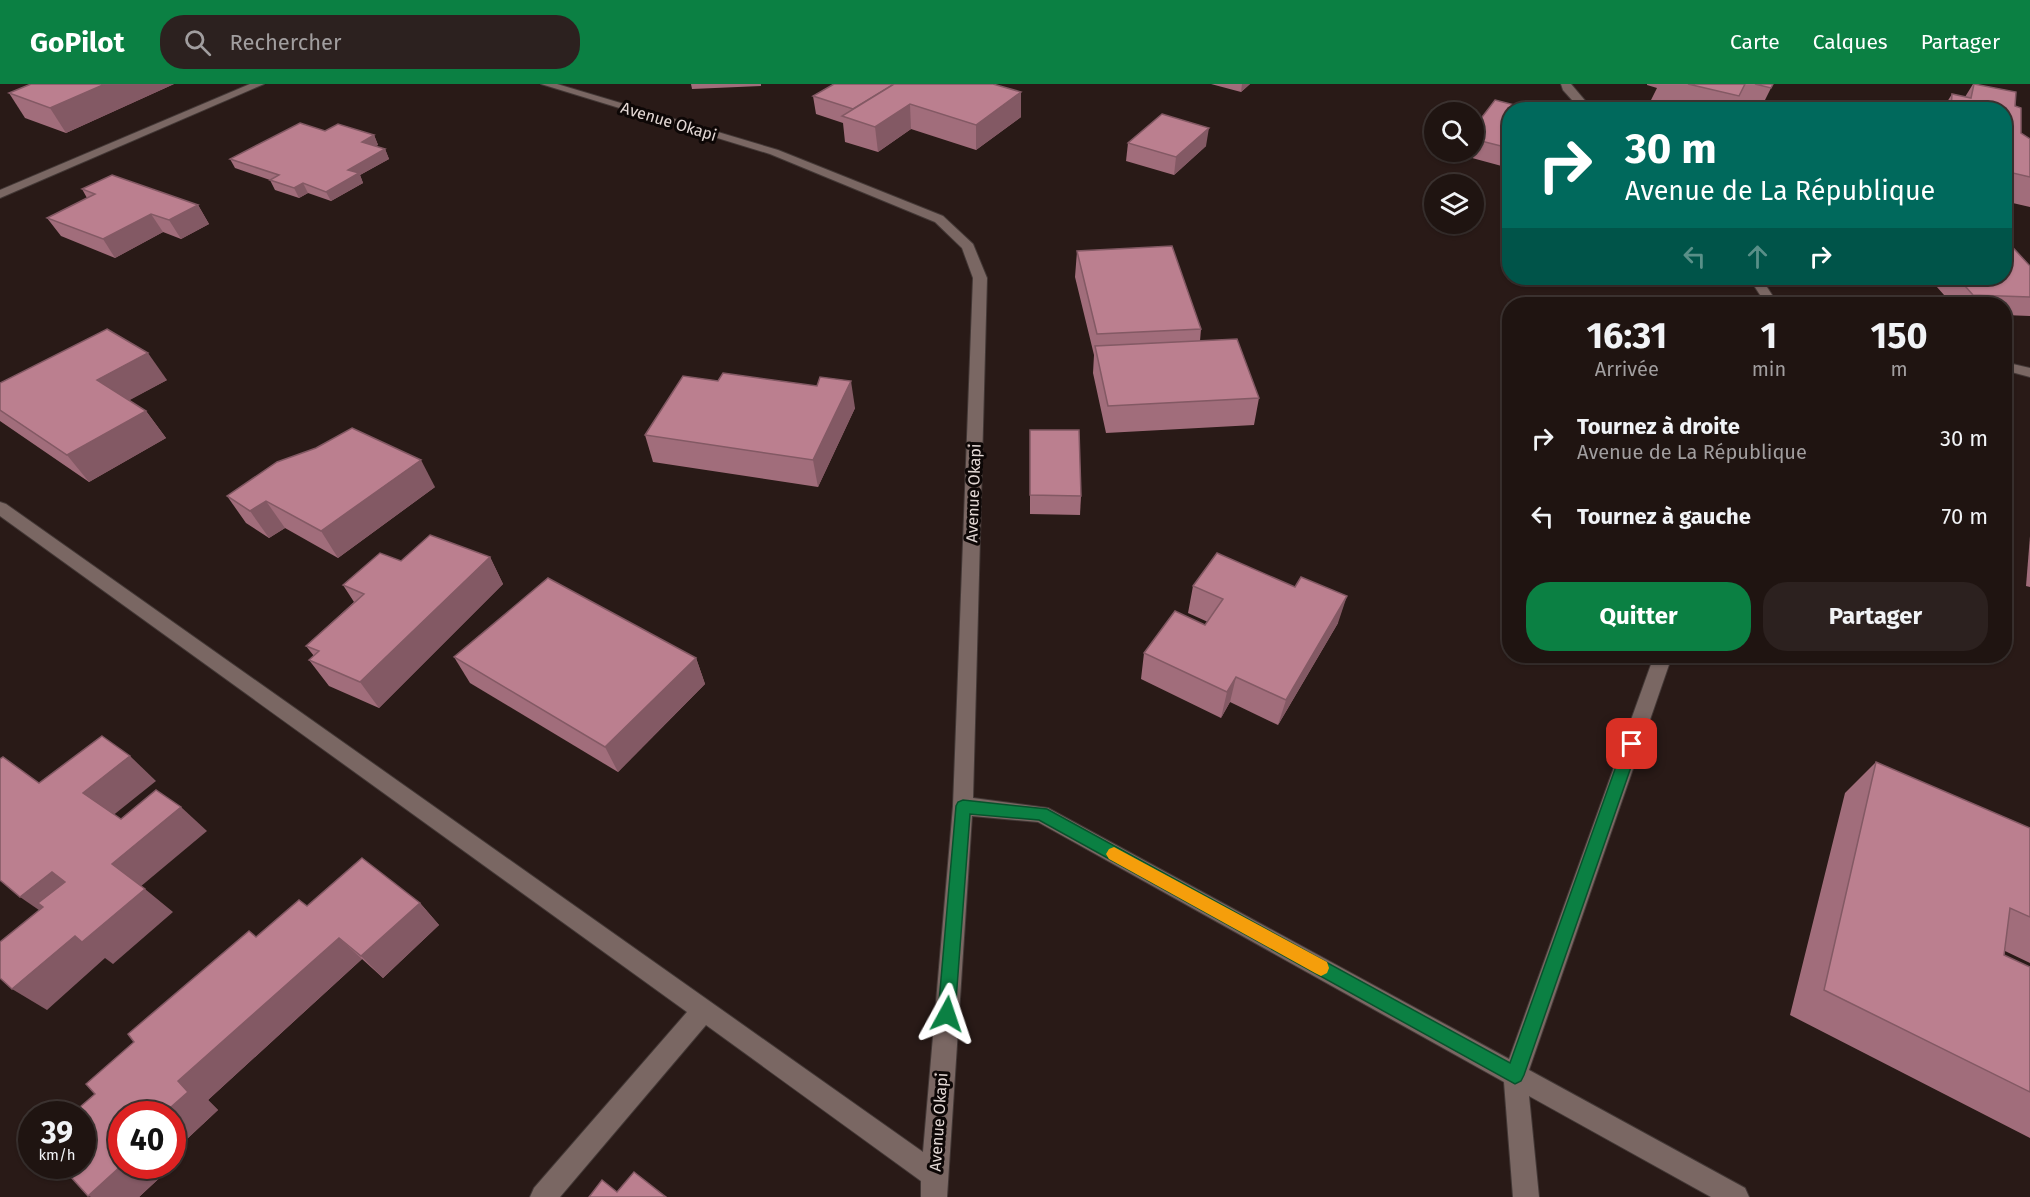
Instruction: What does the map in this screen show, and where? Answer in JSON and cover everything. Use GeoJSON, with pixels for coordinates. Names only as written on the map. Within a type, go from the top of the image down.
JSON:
{"type":"FeatureCollection","features":[{"type":"Feature","properties":{"kind":"street"},"geometry":{"type":"LineString","coordinates":[[0,194],[259,84]]}},
{"type":"Feature","properties":{"kind":"street","name":"Avenue Okapi"},"geometry":{"type":"LineString","coordinates":[[546,84],[774,152],[939,219],[968,248],[980,278],[963,806],[934,1186]]}},
{"type":"Feature","properties":{"kind":"street"},"geometry":{"type":"LineString","coordinates":[[1566,84],[1580,102]]}},
{"type":"Feature","properties":{"kind":"street"},"geometry":{"type":"LineString","coordinates":[[2012,368],[2030,373]]}},
{"type":"Feature","properties":{"kind":"street"},"geometry":{"type":"LineString","coordinates":[[0,508],[703,1011],[934,1186]]}},
{"type":"Feature","properties":{"kind":"street"},"geometry":{"type":"LineString","coordinates":[[1526,1197],[1515,1075],[1661,663]]}},
{"type":"Feature","properties":{"kind":"street"},"geometry":{"type":"LineString","coordinates":[[963,806],[1041,814],[1736,1197]]}},
{"type":"Feature","properties":{"kind":"street"},"geometry":{"type":"LineString","coordinates":[[543,1197],[703,1011]]}},
{"type":"Feature","properties":{"kind":"building"},"geometry":{"type":"Polygon","coordinates":[[[31,84],[105,84],[50,108],[9,93],[31,84]]]}},
{"type":"Feature","properties":{"kind":"building"},"geometry":{"type":"Polygon","coordinates":[[[834,84],[894,84],[853,109],[813,96],[834,84]]]}},
{"type":"Feature","properties":{"kind":"building"},"geometry":{"type":"Polygon","coordinates":[[[894,84],[993,84],[1021,92],[976,125],[910,104],[875,127],[842,116],[894,84]]]}},
{"type":"Feature","properties":{"kind":"building"},"geometry":{"type":"Polygon","coordinates":[[[1688,84],[1745,84],[1739,96],[1688,84]]]}},
{"type":"Feature","properties":{"kind":"building"},"geometry":{"type":"Polygon","coordinates":[[[1755,84],[1773,84],[1771,88],[1755,84]]]}},
{"type":"Feature","properties":{"kind":"building"},"geometry":{"type":"Polygon","coordinates":[[[1974,84],[2016,92],[2015,106],[2021,108],[2021,133],[2030,139],[2030,177],[2012,173],[2012,102],[1952,102],[1952,94],[1971,98],[1974,84]]]}},
{"type":"Feature","properties":{"kind":"building"},"geometry":{"type":"Polygon","coordinates":[[[1495,100],[1503,102],[1502,146],[1484,142],[1484,114],[1495,100]]]}},
{"type":"Feature","properties":{"kind":"building"},"geometry":{"type":"Polygon","coordinates":[[[1162,114],[1209,128],[1176,157],[1128,143],[1162,114]]]}},
{"type":"Feature","properties":{"kind":"building"},"geometry":{"type":"Polygon","coordinates":[[[300,123],[325,131],[338,124],[374,135],[362,142],[385,149],[348,170],[359,173],[326,192],[303,183],[294,188],[270,180],[279,175],[230,159],[300,123]]]}},
{"type":"Feature","properties":{"kind":"building"},"geometry":{"type":"Polygon","coordinates":[[[112,175],[198,205],[169,220],[151,214],[103,239],[47,218],[95,194],[82,189],[112,175]]]}},
{"type":"Feature","properties":{"kind":"building"},"geometry":{"type":"Polygon","coordinates":[[[1172,246],[1201,329],[1097,334],[1077,251],[1172,246]]]}},
{"type":"Feature","properties":{"kind":"building"},"geometry":{"type":"Polygon","coordinates":[[[2012,247],[2030,266],[2030,297],[1973,295],[1964,285],[2012,285],[2012,247]]]}},
{"type":"Feature","properties":{"kind":"building"},"geometry":{"type":"Polygon","coordinates":[[[107,329],[148,353],[97,380],[146,411],[67,455],[0,410],[0,383],[107,329]]]}},
{"type":"Feature","properties":{"kind":"building"},"geometry":{"type":"Polygon","coordinates":[[[1237,339],[1259,398],[1108,406],[1095,346],[1237,339]]]}},
{"type":"Feature","properties":{"kind":"building"},"geometry":{"type":"Polygon","coordinates":[[[723,373],[817,386],[820,377],[851,381],[813,460],[645,435],[683,376],[718,381],[723,373]]]}},
{"type":"Feature","properties":{"kind":"building"},"geometry":{"type":"Polygon","coordinates":[[[352,428],[421,460],[321,531],[266,501],[250,511],[227,496],[277,462],[316,448],[352,428]]]}},
{"type":"Feature","properties":{"kind":"building"},"geometry":{"type":"Polygon","coordinates":[[[1030,430],[1079,430],[1081,496],[1030,495],[1030,430]]]}},
{"type":"Feature","properties":{"kind":"building"},"geometry":{"type":"Polygon","coordinates":[[[430,535],[490,557],[360,682],[309,660],[319,651],[306,646],[364,594],[343,585],[380,553],[401,561],[430,535]]]}},
{"type":"Feature","properties":{"kind":"building"},"geometry":{"type":"Polygon","coordinates":[[[1217,553],[1295,587],[1301,577],[1347,596],[1286,700],[1236,677],[1227,692],[1144,653],[1175,611],[1205,625],[1223,599],[1193,586],[1217,553]]]}},
{"type":"Feature","properties":{"kind":"building"},"geometry":{"type":"Polygon","coordinates":[[[548,578],[696,658],[605,747],[454,657],[548,578]]]}},
{"type":"Feature","properties":{"kind":"building"},"geometry":{"type":"Polygon","coordinates":[[[102,736],[130,756],[83,793],[121,819],[156,790],[181,807],[112,864],[145,889],[82,942],[75,936],[12,989],[0,978],[0,942],[43,907],[38,903],[65,882],[52,872],[20,897],[0,880],[0,759],[3,757],[39,783],[102,736]]]}},
{"type":"Feature","properties":{"kind":"building"},"geometry":{"type":"Polygon","coordinates":[[[1876,762],[2030,828],[2030,917],[2010,908],[2004,955],[2030,967],[2030,1092],[1824,990],[1876,762]]]}},
{"type":"Feature","properties":{"kind":"building"},"geometry":{"type":"Polygon","coordinates":[[[362,858],[420,903],[361,956],[339,938],[178,1081],[188,1092],[178,1101],[108,1101],[108,1178],[88,1196],[73,1179],[96,1179],[96,1101],[87,1101],[95,1094],[86,1084],[134,1042],[128,1034],[249,931],[256,937],[299,900],[307,906],[362,858]]]}},
{"type":"Feature","properties":{"kind":"building"},"geometry":{"type":"Polygon","coordinates":[[[634,1172],[666,1197],[589,1197],[602,1180],[617,1192],[634,1172]]]}},
{"type":"Feature","properties":{"kind":"slow traffic"},"geometry":{"type":"LineString","coordinates":[[1114,854],[1321,968]]}},
{"type":"Feature","properties":{"kind":"route"},"geometry":{"type":"LineString","coordinates":[[947,1014],[963,806],[1041,814],[1515,1075],[1632,744]]}}]}
